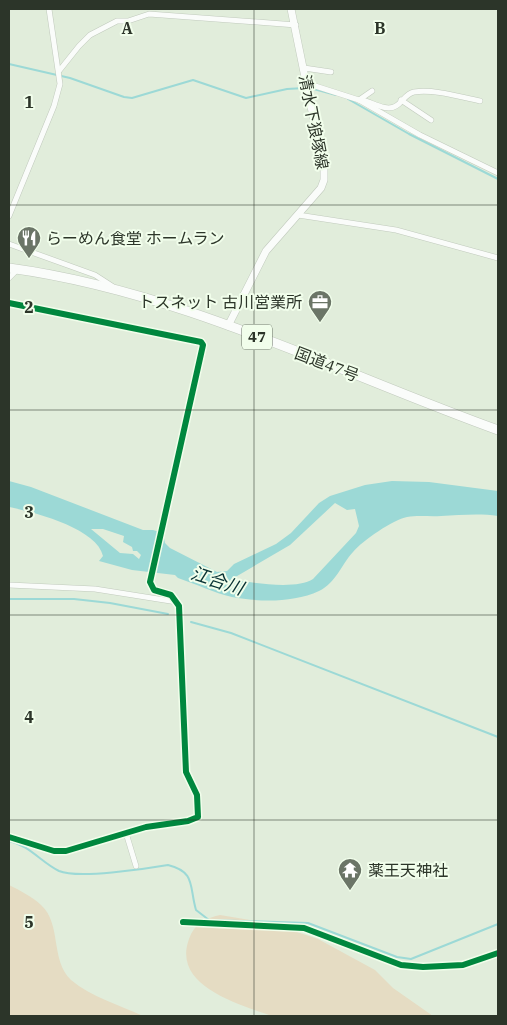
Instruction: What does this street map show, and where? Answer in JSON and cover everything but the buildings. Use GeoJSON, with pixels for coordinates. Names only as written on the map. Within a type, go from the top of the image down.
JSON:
{"type":"FeatureCollection","features":[{"type":"Feature","properties":{"kind":"highway","name":"国道47号"},"geometry":{"type":"LineString","coordinates":[[13,269],[87,282],[154,300],[228,326],[498,430]]}},
{"type":"Feature","properties":{"kind":"main road","name":"清水下狼塚線"},"geometry":{"type":"LineString","coordinates":[[228,326],[262,258],[321,188],[324,180],[316,122],[307,87],[296,24],[291,9]]}},
{"type":"Feature","properties":{"kind":"street"},"geometry":{"type":"LineString","coordinates":[[9,216],[54,106],[60,84],[48,9]]}},
{"type":"Feature","properties":{"kind":"street"},"geometry":{"type":"LineString","coordinates":[[59,74],[79,46],[90,35],[117,21],[128,21],[149,14],[296,24]]}},
{"type":"Feature","properties":{"kind":"street"},"geometry":{"type":"LineString","coordinates":[[304,68],[331,72]]}},
{"type":"Feature","properties":{"kind":"street"},"geometry":{"type":"LineString","coordinates":[[307,87],[391,107],[396,106],[408,94],[417,92],[433,92],[480,101]]}},
{"type":"Feature","properties":{"kind":"street"},"geometry":{"type":"LineString","coordinates":[[359,100],[372,91]]}},
{"type":"Feature","properties":{"kind":"street"},"geometry":{"type":"LineString","coordinates":[[359,100],[433,142],[498,173]]}},
{"type":"Feature","properties":{"kind":"street"},"geometry":{"type":"LineString","coordinates":[[401,100],[431,120]]}},
{"type":"Feature","properties":{"kind":"street"},"geometry":{"type":"LineString","coordinates":[[298,215],[396,230],[498,258]]}},
{"type":"Feature","properties":{"kind":"street"},"geometry":{"type":"LineString","coordinates":[[9,244],[95,275],[116,290]]}},
{"type":"Feature","properties":{"kind":"street"},"geometry":{"type":"LineString","coordinates":[[9,278],[13,269]]}},
{"type":"Feature","properties":{"kind":"street"},"geometry":{"type":"LineString","coordinates":[[9,303],[200,342],[203,345],[150,582],[154,590],[171,595],[178,602],[186,772],[196,795],[200,813],[194,820],[146,827],[66,851],[54,851],[9,836]]}},
{"type":"Feature","properties":{"kind":"street"},"geometry":{"type":"LineString","coordinates":[[9,585],[95,589],[178,602]]}},
{"type":"Feature","properties":{"kind":"street"},"geometry":{"type":"LineString","coordinates":[[126,833],[136,866]]}},
{"type":"Feature","properties":{"kind":"street"},"geometry":{"type":"LineString","coordinates":[[183,922],[304,928],[401,965],[423,967],[463,965],[498,954]]}},
{"type":"Feature","properties":{"kind":"shaded area"},"geometry":{"type":"Polygon","coordinates":[[[9,885],[34,899],[47,913],[52,922],[60,963],[71,980],[97,996],[143,1016],[9,1016],[9,885]]]}},
{"type":"Feature","properties":{"kind":"shaded area"},"geometry":{"type":"Polygon","coordinates":[[[220,915],[273,924],[318,939],[375,970],[393,988],[433,1016],[279,1017],[224,998],[198,980],[190,969],[186,955],[189,939],[194,929],[205,920],[220,915]]]}},
{"type":"Feature","properties":{"kind":"water","name":"江合川"},"geometry":{"type":"Polygon","coordinates":[[[9,481],[31,487],[143,530],[163,533],[165,543],[170,548],[217,572],[227,571],[234,564],[276,544],[291,533],[319,503],[330,496],[365,485],[392,481],[429,482],[498,491],[498,516],[470,514],[416,516],[401,519],[378,531],[358,547],[325,588],[298,598],[276,600],[253,600],[232,597],[178,578],[175,575],[132,570],[99,561],[103,556],[98,546],[89,537],[48,517],[9,507],[9,481]],[[335,503],[290,545],[232,579],[262,584],[285,585],[313,579],[356,533],[359,526],[355,509],[347,510],[335,503]],[[91,529],[120,553],[133,554],[139,559],[141,555],[123,542],[124,536],[103,529],[91,529]]]}},
{"type":"Feature","properties":{"kind":"waterway"},"geometry":{"type":"LineString","coordinates":[[9,64],[70,78],[124,97],[132,98],[193,80],[246,98],[287,89],[305,88]]}},
{"type":"Feature","properties":{"kind":"waterway"},"geometry":{"type":"LineString","coordinates":[[310,88],[336,95]]}},
{"type":"Feature","properties":{"kind":"waterway"},"geometry":{"type":"LineString","coordinates":[[348,99],[409,134],[498,179]]}},
{"type":"Feature","properties":{"kind":"waterway"},"geometry":{"type":"LineString","coordinates":[[9,599],[74,599],[110,603],[168,614]]}},
{"type":"Feature","properties":{"kind":"waterway"},"geometry":{"type":"LineString","coordinates":[[191,622],[231,633],[498,737]]}},
{"type":"Feature","properties":{"kind":"waterway"},"geometry":{"type":"LineString","coordinates":[[9,841],[23,846],[59,871],[68,873],[112,873],[168,865],[177,868],[187,876],[190,881],[196,910],[209,920],[308,923],[397,957],[411,959],[498,924]]}},
{"type":"Feature","properties":{"kind":"cycle path"},"geometry":{"type":"LineString","coordinates":[[9,303],[201,342],[203,345],[150,582],[154,590],[171,595],[179,606],[186,772],[197,795],[198,817],[188,821],[146,827],[66,851],[54,851],[9,837]]}},
{"type":"Feature","properties":{"kind":"cycle path"},"geometry":{"type":"LineString","coordinates":[[183,922],[304,928],[401,965],[423,967],[463,965],[498,953]]}},
{"type":"Feature","properties":{"kind":"place","name":"らーめん食堂 ホームラン"},"geometry":{"type":"Point","coordinates":[29,259]}},
{"type":"Feature","properties":{"kind":"place","name":"トスネット 古川営業所"},"geometry":{"type":"Point","coordinates":[320,323]}},
{"type":"Feature","properties":{"kind":"place","name":"薬王天神社"},"geometry":{"type":"Point","coordinates":[350,891]}}]}
